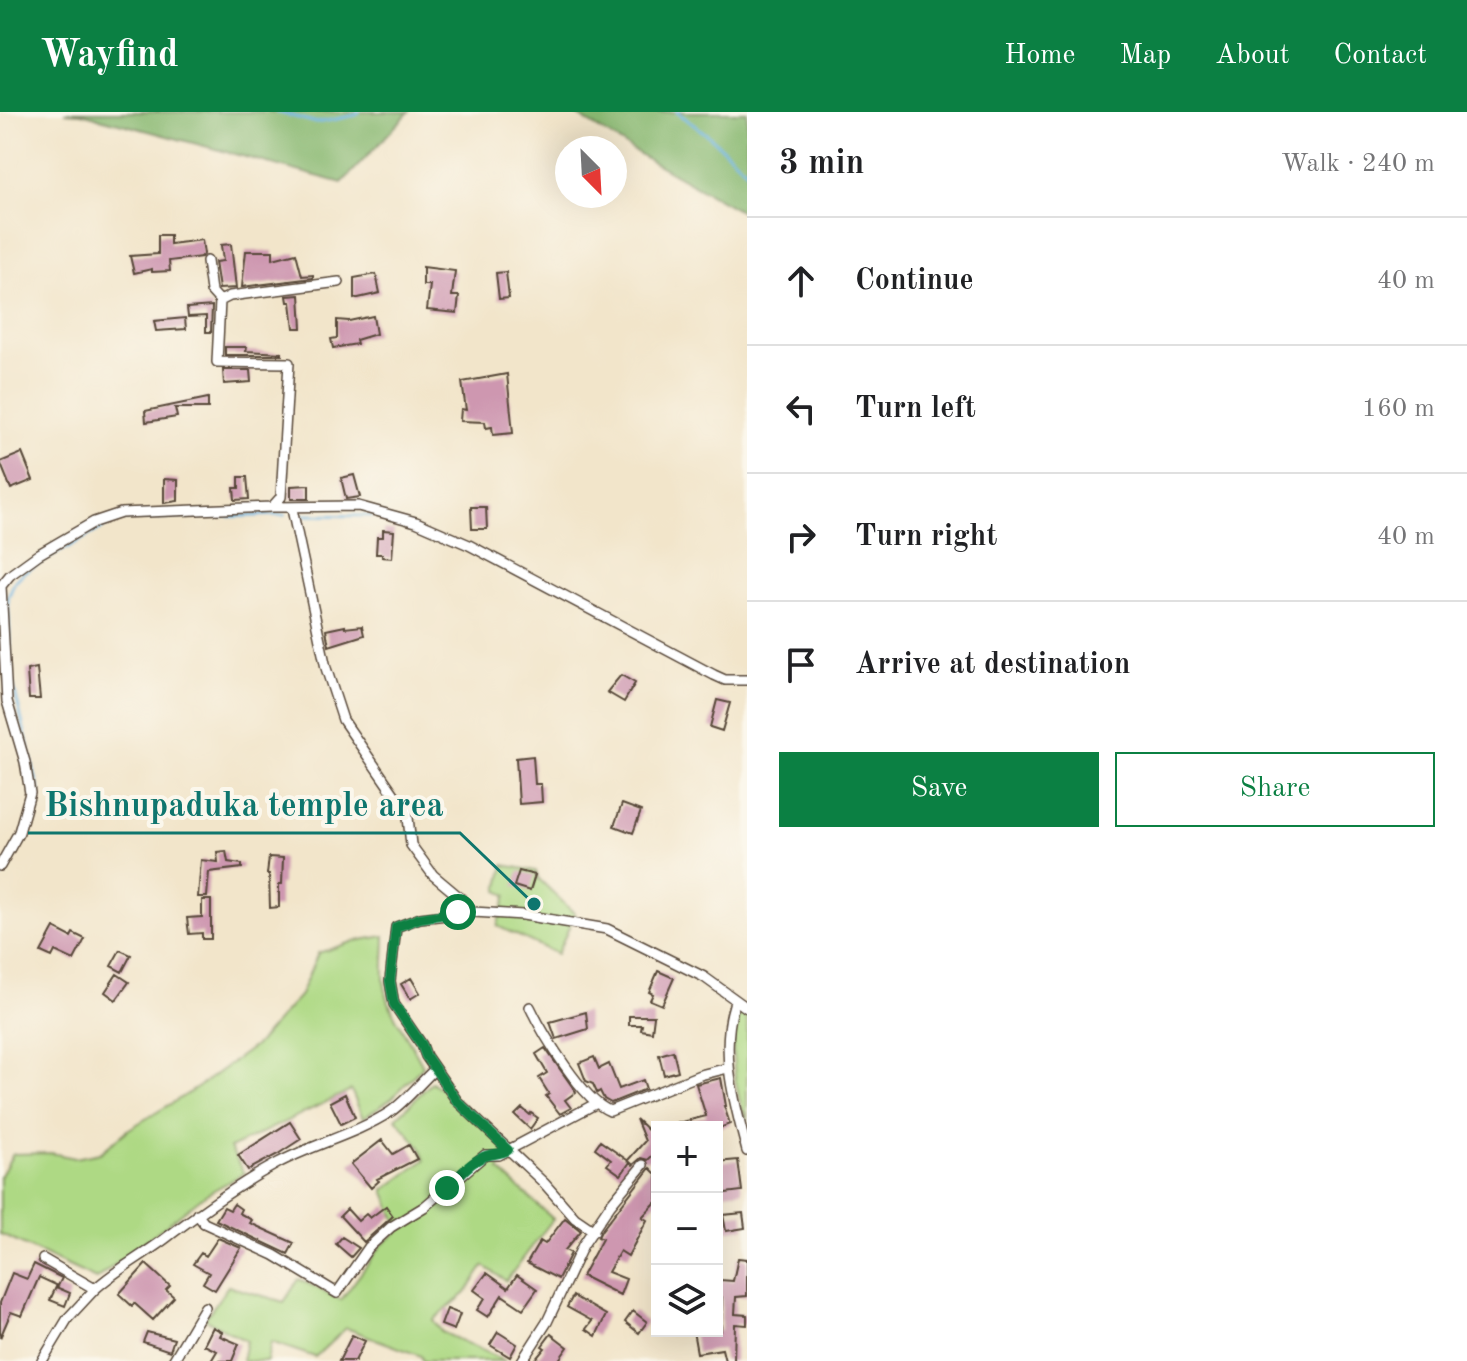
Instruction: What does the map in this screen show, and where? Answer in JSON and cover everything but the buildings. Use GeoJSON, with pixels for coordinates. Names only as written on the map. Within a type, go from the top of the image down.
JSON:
{"type":"FeatureCollection","features":[{"type":"Feature","properties":{"kind":"street"},"geometry":{"type":"LineString","coordinates":[[207,261],[211,291],[220,301],[217,362],[289,363],[281,497],[272,507]]}},
{"type":"Feature","properties":{"kind":"street"},"geometry":{"type":"LineString","coordinates":[[220,301],[230,296],[339,282]]}},
{"type":"Feature","properties":{"kind":"street"},"geometry":{"type":"LineString","coordinates":[[0,866],[19,832],[30,793],[25,762],[7,701],[1,586],[10,575],[94,522],[121,513],[358,506],[428,527],[469,545],[725,680],[747,680]]}},
{"type":"Feature","properties":{"kind":"street"},"geometry":{"type":"LineString","coordinates":[[292,509],[326,668],[343,720],[396,797],[407,808],[411,845],[433,875],[473,912]]}},
{"type":"Feature","properties":{"kind":"street"},"geometry":{"type":"LineString","coordinates":[[594,1231],[575,1218],[544,1183],[457,1101],[426,1056],[394,1004],[390,981],[396,927],[420,918],[473,912],[523,915],[607,929],[704,977],[747,1008]]}},
{"type":"Feature","properties":{"kind":"street"},"geometry":{"type":"LineString","coordinates":[[735,1001],[728,1024],[728,1068],[747,1151]]}},
{"type":"Feature","properties":{"kind":"street"},"geometry":{"type":"LineString","coordinates":[[530,1007],[558,1056],[597,1103],[610,1111],[700,1075],[728,1068]]}},
{"type":"Feature","properties":{"kind":"street"},"geometry":{"type":"LineString","coordinates":[[42,1361],[68,1318],[95,1289],[216,1199],[276,1164],[393,1110],[435,1069]]}},
{"type":"Feature","properties":{"kind":"street"},"geometry":{"type":"LineString","coordinates":[[197,1214],[204,1223],[274,1255],[337,1293],[369,1247],[391,1227],[424,1207],[485,1155],[499,1155],[597,1103]]}},
{"type":"Feature","properties":{"kind":"street"},"geometry":{"type":"LineString","coordinates":[[522,1361],[547,1322],[583,1245],[643,1165]]}},
{"type":"Feature","properties":{"kind":"street"},"geometry":{"type":"LineString","coordinates":[[43,1259],[95,1289]]}},
{"type":"Feature","properties":{"kind":"street"},"geometry":{"type":"LineString","coordinates":[[173,1361],[205,1307]]}},
{"type":"Feature","properties":{"kind":"green space"},"geometry":{"type":"Polygon","coordinates":[[[65,112],[409,112],[342,183],[81,113],[65,112]]]}},
{"type":"Feature","properties":{"kind":"green space"},"geometry":{"type":"Polygon","coordinates":[[[572,112],[747,112],[747,215],[627,146],[627,136],[610,136],[572,112]]]}},
{"type":"Feature","properties":{"kind":"green space"},"geometry":{"type":"Polygon","coordinates":[[[504,865],[536,871],[538,878],[575,914],[557,954],[497,926],[507,895],[498,891],[504,865]]]}},
{"type":"Feature","properties":{"kind":"green space"},"geometry":{"type":"Polygon","coordinates":[[[385,936],[384,975],[388,998],[423,1066],[392,1098],[363,1118],[351,1090],[230,1148],[244,1173],[205,1195],[96,1279],[0,1234],[0,1177],[13,1154],[51,1153],[75,1158],[100,1153],[129,1129],[197,1088],[257,1044],[300,995],[318,953],[355,941],[385,936]]]}},
{"type":"Feature","properties":{"kind":"green space"},"geometry":{"type":"Polygon","coordinates":[[[740,1012],[747,1015],[747,1121],[739,1096],[733,1051],[740,1012]]]}},
{"type":"Feature","properties":{"kind":"green space"},"geometry":{"type":"Polygon","coordinates":[[[432,1082],[461,1103],[513,1152],[499,1170],[553,1219],[506,1281],[484,1266],[466,1293],[433,1320],[442,1332],[505,1361],[423,1361],[421,1356],[346,1328],[315,1357],[271,1342],[267,1361],[242,1361],[246,1341],[205,1319],[228,1286],[284,1302],[299,1279],[341,1300],[382,1245],[400,1230],[384,1190],[425,1160],[420,1147],[396,1118],[432,1082]]]}},
{"type":"Feature","properties":{"kind":"waterway"},"geometry":{"type":"LineString","coordinates":[[277,112],[317,123],[359,112]]}},
{"type":"Feature","properties":{"kind":"waterway"},"geometry":{"type":"LineString","coordinates":[[677,112],[747,171]]}},
{"type":"Feature","properties":{"kind":"waterway"},"geometry":{"type":"LineString","coordinates":[[0,880],[29,826],[39,791],[11,676],[8,598],[14,583],[24,572],[118,519],[285,515]]}},
{"type":"Feature","properties":{"kind":"waterway"},"geometry":{"type":"LineString","coordinates":[[303,515],[372,516]]}},
{"type":"Feature","properties":{"kind":"place","name":"Bishnupaduka temple area"},"geometry":{"type":"Point","coordinates":[534,904]}},
{"type":"Feature","properties":{"kind":"route"},"geometry":{"type":"LineString","coordinates":[[447,1188],[485,1155],[499,1155],[508,1150],[457,1101],[394,1004],[390,981],[396,927],[420,918],[458,912]]}}]}
